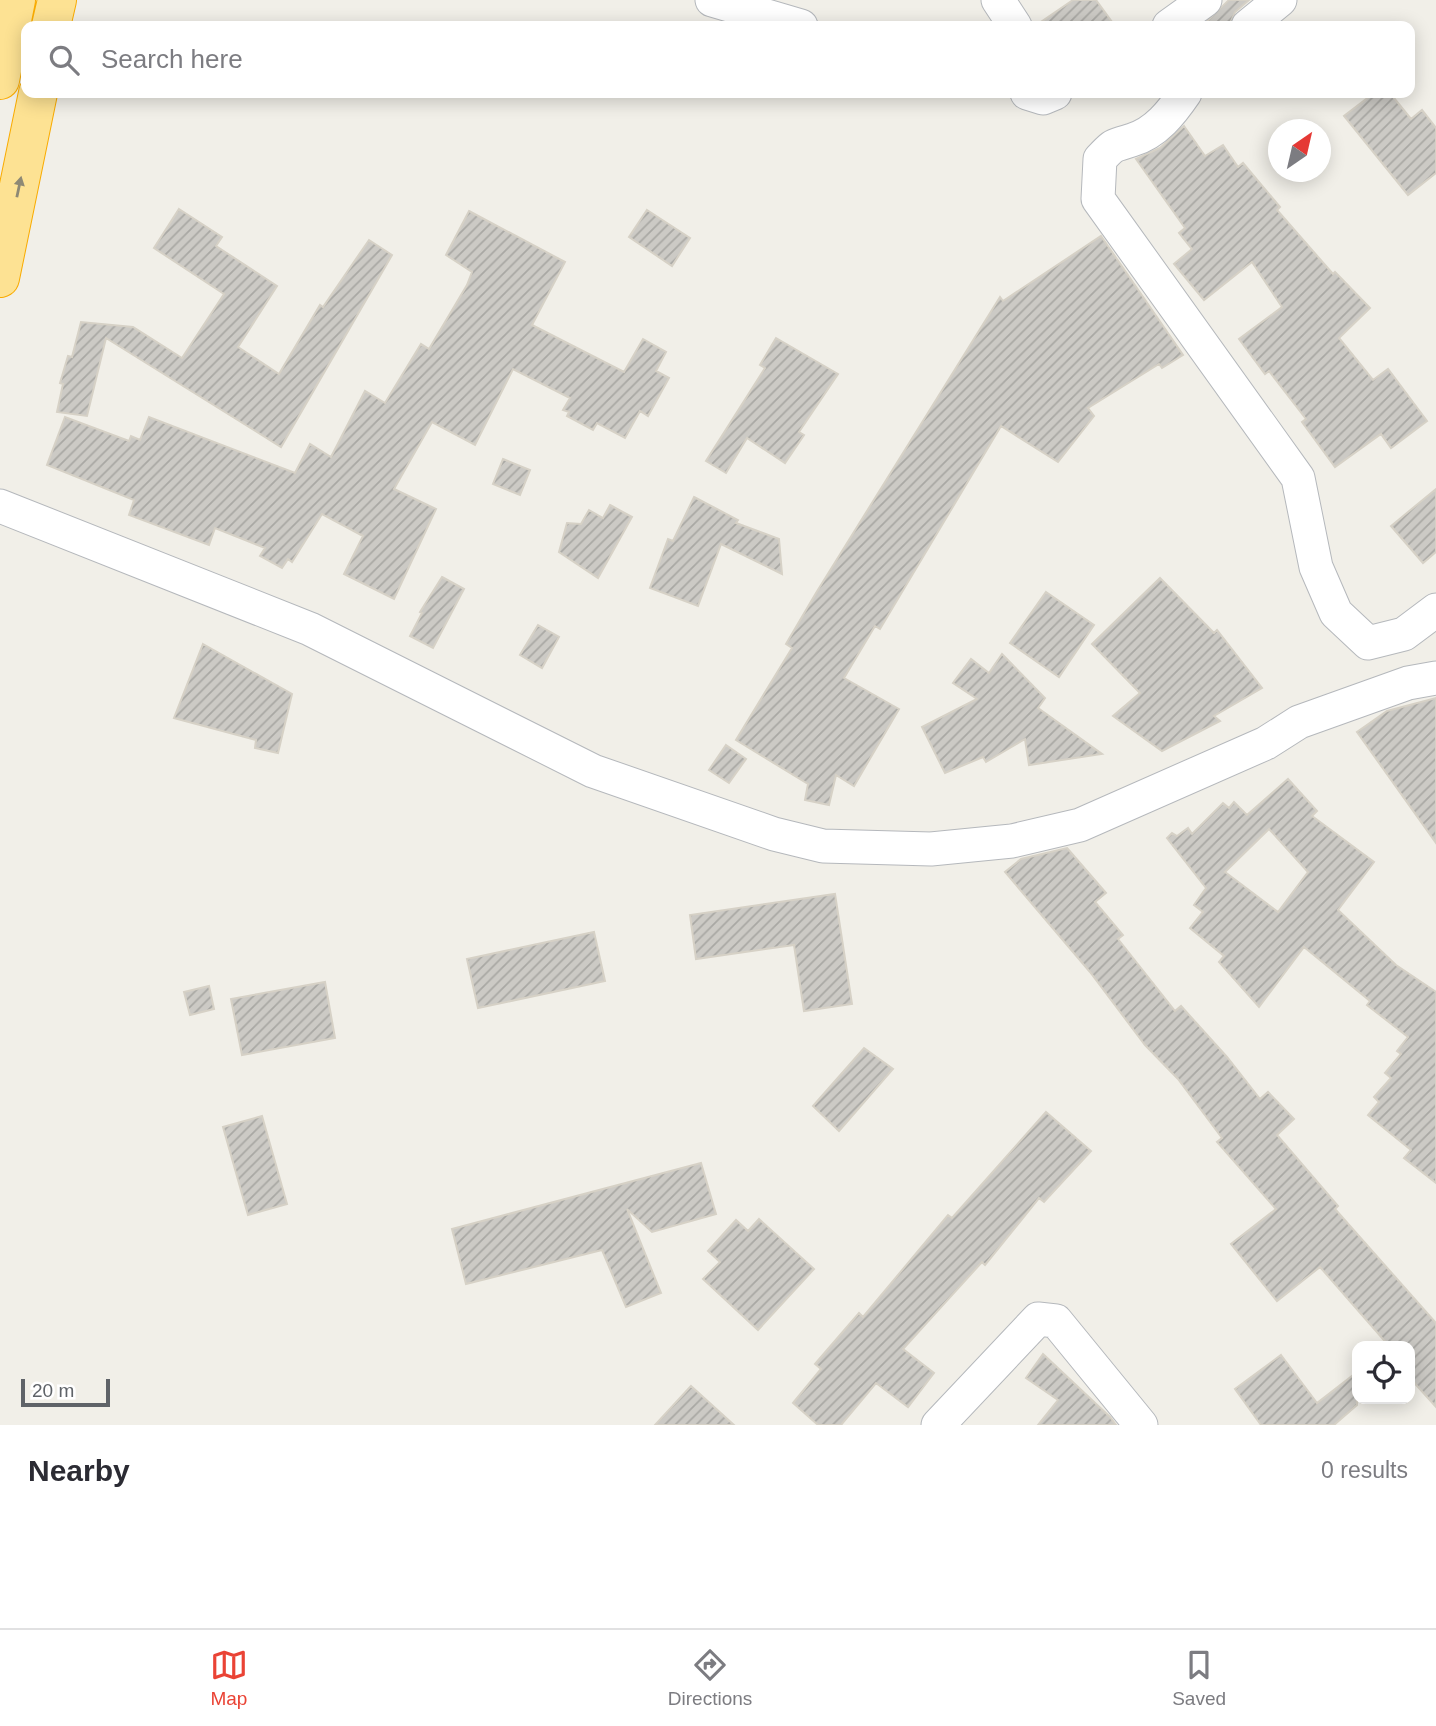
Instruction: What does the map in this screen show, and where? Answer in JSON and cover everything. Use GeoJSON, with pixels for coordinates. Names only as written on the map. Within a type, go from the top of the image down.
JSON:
{"type":"FeatureCollection","features":[{"type":"Feature","properties":{"kind":"highway"},"geometry":{"type":"LineString","coordinates":[[0,80],[16,0]]}},
{"type":"Feature","properties":{"kind":"highway"},"geometry":{"type":"LineString","coordinates":[[52,21],[57,0]]}},
{"type":"Feature","properties":{"kind":"highway"},"geometry":{"type":"LineString","coordinates":[[0,278],[37,98]]}},
{"type":"Feature","properties":{"kind":"street"},"geometry":{"type":"LineString","coordinates":[[712,0],[784,21]]}},
{"type":"Feature","properties":{"kind":"street"},"geometry":{"type":"LineString","coordinates":[[998,0],[1012,21]]}},
{"type":"Feature","properties":{"kind":"street"},"geometry":{"type":"LineString","coordinates":[[1175,21],[1205,0]]}},
{"type":"Feature","properties":{"kind":"street"},"geometry":{"type":"LineString","coordinates":[[1254,21],[1280,0]]}},
{"type":"Feature","properties":{"kind":"street"},"geometry":{"type":"LineString","coordinates":[[1182,98],[1169,117],[1133,140],[1115,143],[1100,159],[1098,199],[1298,478],[1315,567],[1336,612],[1368,643],[1404,634],[1436,610]]}},
{"type":"Feature","properties":{"kind":"street"},"geometry":{"type":"LineString","coordinates":[[0,506],[310,629],[593,771],[774,834],[823,846],[931,849],[1012,841],[1080,825],[1266,743],[1299,722],[1408,683],[1436,678]]}},
{"type":"Feature","properties":{"kind":"street"},"geometry":{"type":"LineString","coordinates":[[938,1425],[1038,1318],[1048,1318],[1056,1321],[1141,1425]]}},
{"type":"Feature","properties":{"kind":"building"},"geometry":{"type":"Polygon","coordinates":[[[1073,0],[1096,0],[1111,21],[1042,21],[1073,0]]]}},
{"type":"Feature","properties":{"kind":"building"},"geometry":{"type":"Polygon","coordinates":[[[1229,0],[1249,0],[1235,12],[1231,21],[1207,21],[1229,0]]]}},
{"type":"Feature","properties":{"kind":"building"},"geometry":{"type":"Polygon","coordinates":[[[1367,98],[1394,98],[1411,119],[1422,110],[1436,128],[1436,173],[1408,195],[1344,116],[1367,98]]]}},
{"type":"Feature","properties":{"kind":"building"},"geometry":{"type":"Polygon","coordinates":[[[1184,126],[1205,156],[1223,145],[1238,167],[1243,163],[1280,207],[1277,210],[1333,274],[1335,272],[1370,308],[1339,338],[1373,380],[1388,369],[1427,421],[1391,448],[1381,434],[1335,467],[1302,422],[1306,419],[1269,371],[1265,374],[1239,339],[1282,307],[1252,262],[1204,300],[1174,264],[1192,249],[1179,233],[1185,228],[1136,159],[1160,148],[1184,126]]]}},
{"type":"Feature","properties":{"kind":"building"},"geometry":{"type":"Polygon","coordinates":[[[179,209],[222,237],[216,246],[277,286],[238,347],[279,374],[320,305],[323,307],[369,240],[392,255],[281,447],[106,338],[87,416],[57,412],[63,384],[60,383],[68,356],[72,357],[81,322],[133,327],[182,358],[224,294],[154,248],[179,209]]]}},
{"type":"Feature","properties":{"kind":"building"},"geometry":{"type":"Polygon","coordinates":[[[647,210],[690,238],[672,266],[629,237],[647,210]]]}},
{"type":"Feature","properties":{"kind":"building"},"geometry":{"type":"Polygon","coordinates":[[[469,211],[565,262],[532,325],[624,372],[643,339],[666,352],[656,371],[669,378],[648,416],[640,411],[625,438],[597,423],[593,430],[567,416],[569,412],[563,410],[570,398],[513,369],[475,445],[432,422],[394,489],[436,509],[394,599],[344,574],[363,536],[322,514],[292,562],[288,559],[282,568],[260,556],[265,548],[215,528],[209,545],[129,515],[134,500],[47,465],[65,417],[129,441],[131,436],[140,440],[149,417],[295,473],[310,444],[331,457],[365,391],[385,403],[421,344],[429,349],[467,285],[472,272],[446,255],[469,211]]]}},
{"type":"Feature","properties":{"kind":"building"},"geometry":{"type":"Polygon","coordinates":[[[1101,236],[1183,355],[1162,368],[1159,364],[1088,408],[1094,416],[1058,462],[1001,426],[880,629],[875,626],[844,678],[899,709],[854,786],[836,775],[829,805],[805,800],[808,784],[736,740],[792,648],[786,644],[1000,297],[1003,301],[1101,236]]]}},
{"type":"Feature","properties":{"kind":"building"},"geometry":{"type":"Polygon","coordinates":[[[776,338],[838,374],[799,432],[804,435],[785,463],[747,438],[726,473],[706,461],[765,368],[760,365],[776,338]]]}},
{"type":"Feature","properties":{"kind":"building"},"geometry":{"type":"Polygon","coordinates":[[[503,459],[530,470],[520,495],[493,484],[503,459]]]}},
{"type":"Feature","properties":{"kind":"building"},"geometry":{"type":"Polygon","coordinates":[[[1436,489],[1436,552],[1423,563],[1391,526],[1436,489]]]}},
{"type":"Feature","properties":{"kind":"building"},"geometry":{"type":"Polygon","coordinates":[[[694,497],[738,520],[736,523],[779,539],[782,574],[721,544],[698,606],[650,588],[668,539],[673,541],[694,497]]]}},
{"type":"Feature","properties":{"kind":"building"},"geometry":{"type":"Polygon","coordinates":[[[610,505],[632,517],[598,578],[559,552],[567,523],[581,524],[589,510],[603,518],[610,505]]]}},
{"type":"Feature","properties":{"kind":"building"},"geometry":{"type":"Polygon","coordinates":[[[442,577],[464,589],[433,648],[410,636],[422,613],[420,612],[442,577]]]}},
{"type":"Feature","properties":{"kind":"building"},"geometry":{"type":"Polygon","coordinates":[[[1160,578],[1214,633],[1217,630],[1262,688],[1214,716],[1220,721],[1162,751],[1113,716],[1140,693],[1092,644],[1160,578]]]}},
{"type":"Feature","properties":{"kind":"building"},"geometry":{"type":"Polygon","coordinates":[[[1046,592],[1094,625],[1059,677],[1010,643],[1046,592]]]}},
{"type":"Feature","properties":{"kind":"building"},"geometry":{"type":"Polygon","coordinates":[[[538,625],[559,637],[542,668],[520,655],[538,625]]]}},
{"type":"Feature","properties":{"kind":"building"},"geometry":{"type":"Polygon","coordinates":[[[203,644],[292,694],[278,753],[255,748],[256,740],[174,718],[203,644]]]}},
{"type":"Feature","properties":{"kind":"building"},"geometry":{"type":"Polygon","coordinates":[[[1002,654],[1045,698],[1038,708],[1102,754],[1029,765],[1025,739],[986,762],[983,757],[945,773],[922,727],[977,699],[953,683],[971,659],[989,673],[1002,654]]]}},
{"type":"Feature","properties":{"kind":"building"},"geometry":{"type":"Polygon","coordinates":[[[1436,698],[1436,843],[1357,732],[1387,711],[1436,698]]]}},
{"type":"Feature","properties":{"kind":"building"},"geometry":{"type":"Polygon","coordinates":[[[726,745],[746,759],[729,783],[709,770],[726,745]]]}},
{"type":"Feature","properties":{"kind":"building"},"geometry":{"type":"Polygon","coordinates":[[[1288,779],[1317,811],[1312,816],[1374,862],[1338,910],[1396,965],[1436,992],[1436,1183],[1404,1158],[1411,1150],[1368,1115],[1379,1102],[1374,1097],[1391,1078],[1385,1073],[1401,1054],[1397,1051],[1408,1037],[1367,1005],[1370,1001],[1304,947],[1259,1007],[1219,962],[1224,956],[1190,928],[1203,912],[1194,905],[1206,888],[1167,838],[1172,833],[1177,836],[1188,828],[1192,834],[1223,803],[1229,808],[1234,802],[1247,815],[1288,779]],[[1269,829],[1225,872],[1278,912],[1308,872],[1269,829]]]}},
{"type":"Feature","properties":{"kind":"building"},"geometry":{"type":"Polygon","coordinates":[[[1067,848],[1106,893],[1095,902],[1123,935],[1118,939],[1175,1011],[1181,1006],[1260,1099],[1268,1092],[1294,1119],[1277,1135],[1338,1206],[1335,1209],[1436,1323],[1436,1407],[1415,1384],[1415,1341],[1385,1341],[1320,1267],[1277,1301],[1231,1244],[1276,1209],[1217,1142],[1222,1138],[1178,1079],[1145,1045],[1090,972],[1005,872],[1021,859],[1067,848]]]}},
{"type":"Feature","properties":{"kind":"building"},"geometry":{"type":"Polygon","coordinates":[[[835,894],[852,1004],[804,1011],[794,945],[696,959],[690,915],[835,894]]]}},
{"type":"Feature","properties":{"kind":"building"},"geometry":{"type":"Polygon","coordinates":[[[594,932],[605,981],[478,1008],[467,959],[594,932]]]}},
{"type":"Feature","properties":{"kind":"building"},"geometry":{"type":"Polygon","coordinates":[[[325,982],[335,1038],[242,1055],[231,999],[325,982]]]}},
{"type":"Feature","properties":{"kind":"building"},"geometry":{"type":"Polygon","coordinates":[[[209,986],[214,1009],[190,1015],[184,992],[209,986]]]}},
{"type":"Feature","properties":{"kind":"building"},"geometry":{"type":"Polygon","coordinates":[[[864,1048],[893,1069],[839,1131],[813,1106],[864,1048]]]}},
{"type":"Feature","properties":{"kind":"building"},"geometry":{"type":"Polygon","coordinates":[[[1046,1112],[1091,1151],[1044,1202],[1039,1198],[985,1265],[982,1262],[903,1349],[934,1373],[908,1407],[876,1383],[841,1425],[818,1425],[793,1403],[821,1369],[815,1364],[859,1313],[863,1317],[948,1215],[952,1218],[1046,1112]]]}},
{"type":"Feature","properties":{"kind":"building"},"geometry":{"type":"Polygon","coordinates":[[[262,1116],[287,1204],[248,1215],[223,1127],[262,1116]]]}},
{"type":"Feature","properties":{"kind":"building"},"geometry":{"type":"Polygon","coordinates":[[[701,1163],[716,1214],[652,1232],[627,1209],[661,1293],[626,1307],[602,1250],[466,1284],[452,1229],[701,1163]]]}},
{"type":"Feature","properties":{"kind":"building"},"geometry":{"type":"Polygon","coordinates":[[[759,1219],[814,1269],[758,1330],[703,1279],[720,1262],[708,1251],[736,1220],[748,1231],[759,1219]]]}},
{"type":"Feature","properties":{"kind":"building"},"geometry":{"type":"Polygon","coordinates":[[[1043,1354],[1116,1425],[1038,1425],[1058,1400],[1026,1378],[1043,1354]]]}},
{"type":"Feature","properties":{"kind":"building"},"geometry":{"type":"Polygon","coordinates":[[[1281,1355],[1317,1403],[1352,1376],[1352,1404],[1357,1405],[1334,1425],[1261,1425],[1235,1389],[1281,1355]]]}},
{"type":"Feature","properties":{"kind":"building"},"geometry":{"type":"Polygon","coordinates":[[[691,1386],[734,1425],[655,1425],[691,1386]]]}}]}
